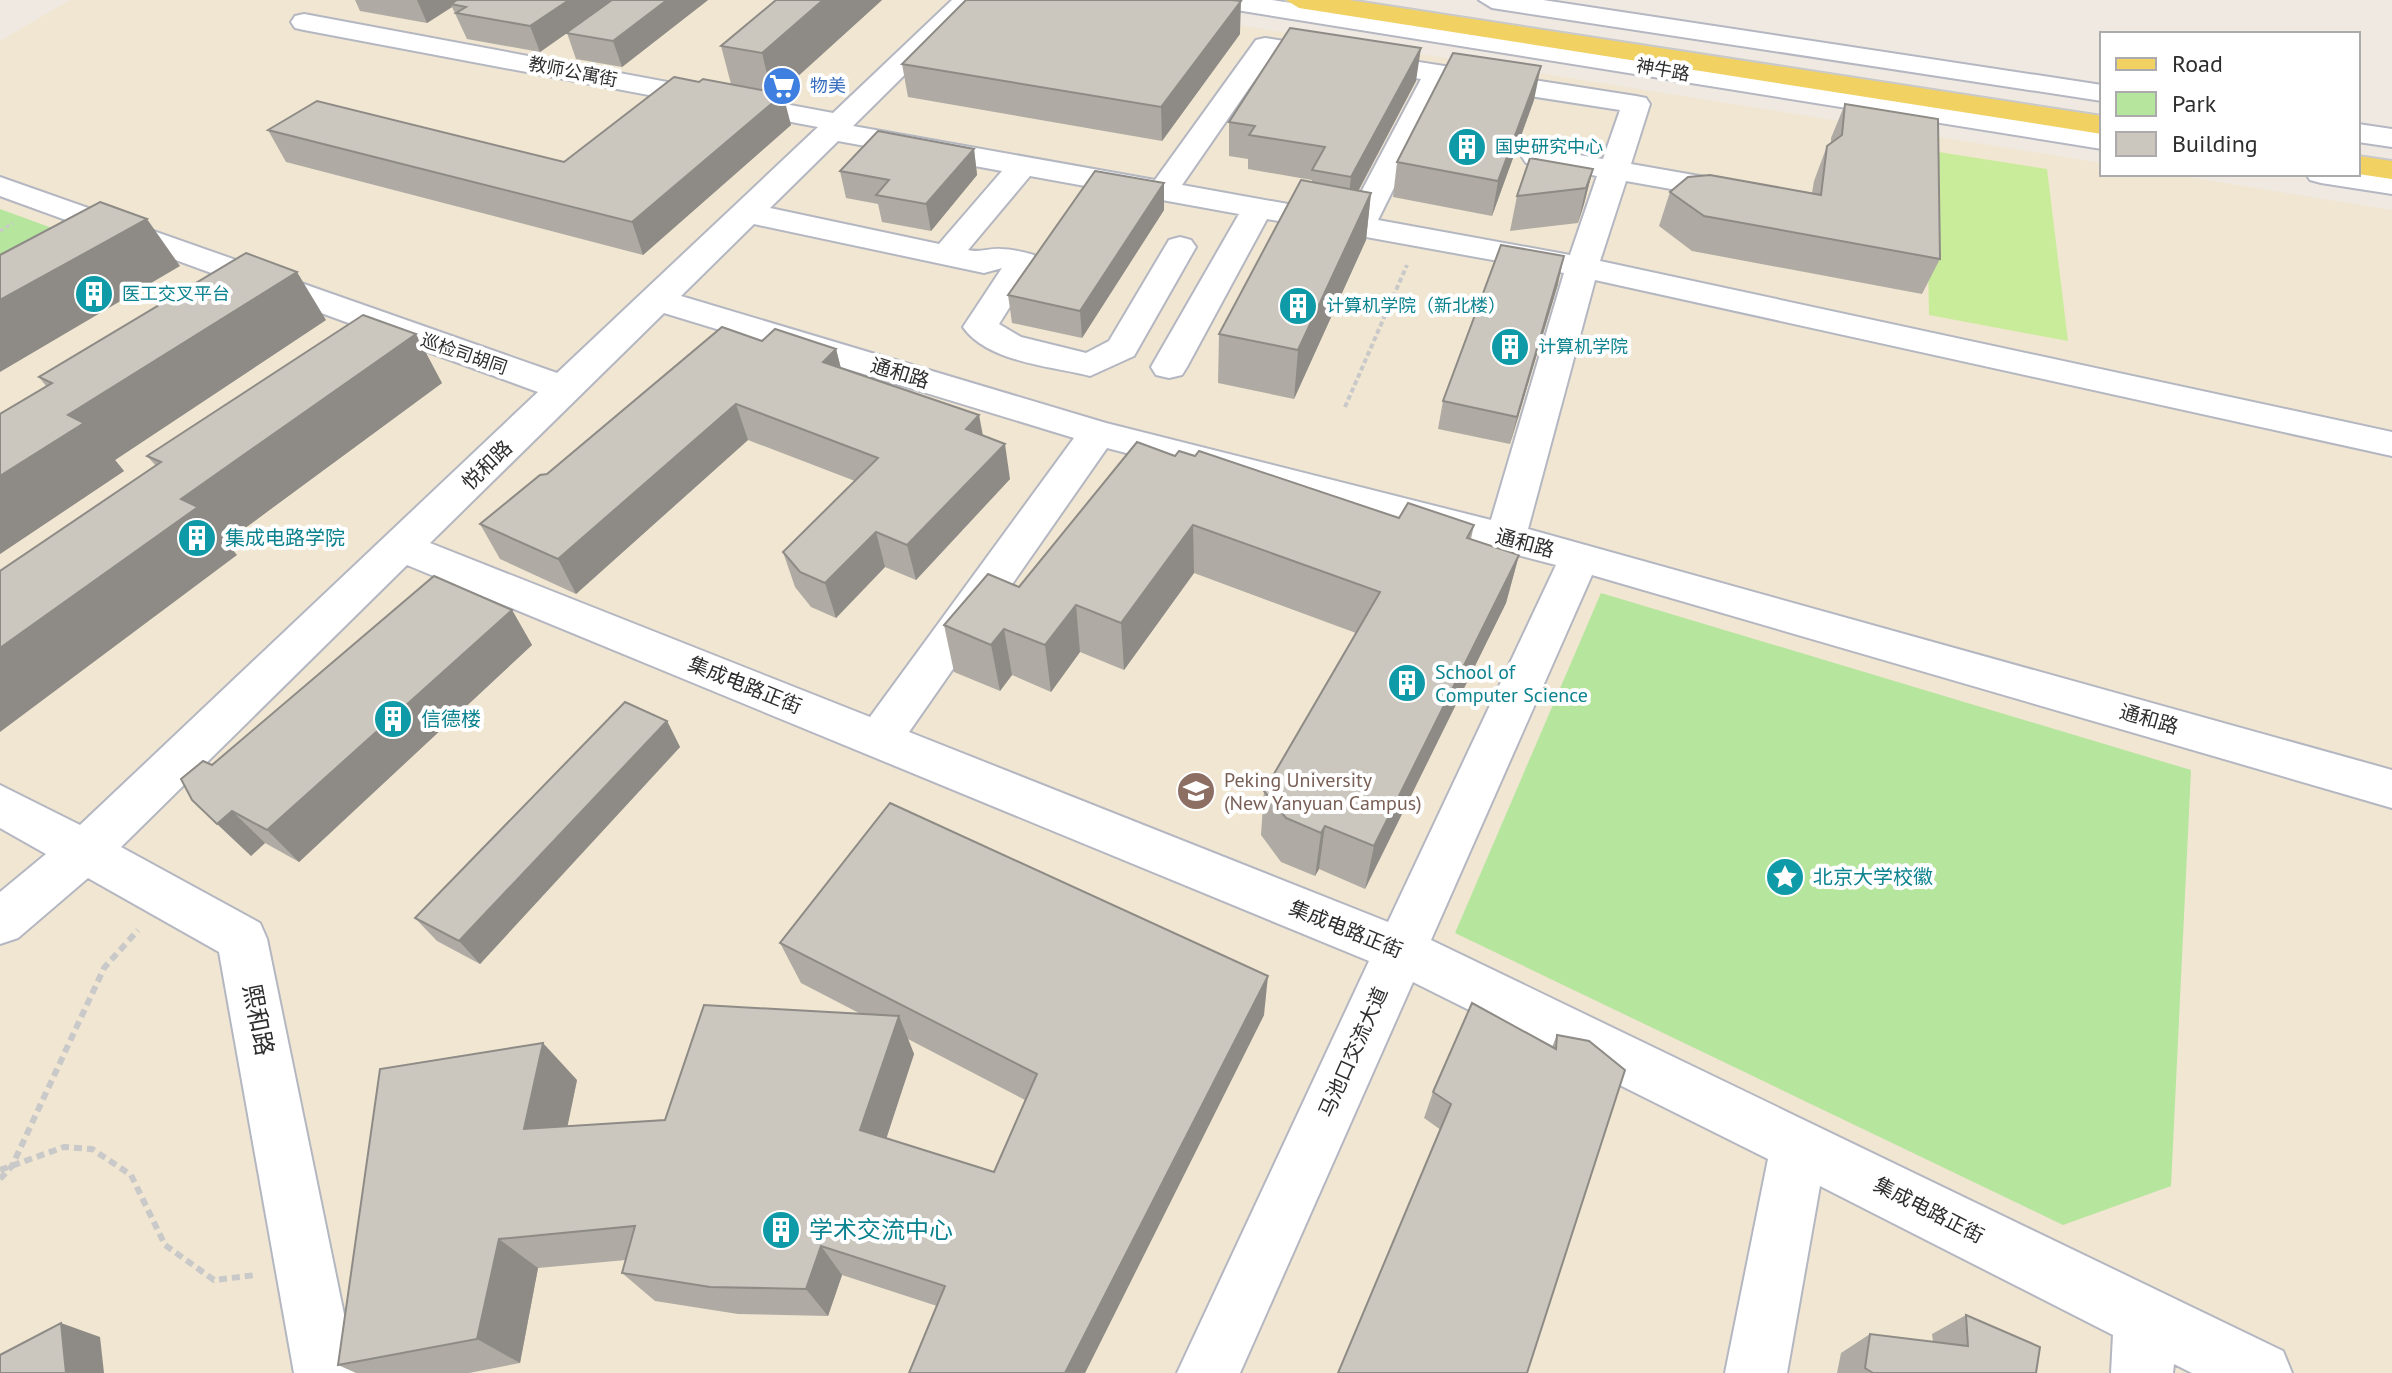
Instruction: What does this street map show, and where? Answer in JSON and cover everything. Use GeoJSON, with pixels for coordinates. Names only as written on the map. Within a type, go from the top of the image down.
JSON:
{"type":"FeatureCollection","features":[{"type":"Feature","properties":{"kind":"main road","name":"神牛路"},"geometry":{"type":"LineString","coordinates":[[1299,0],[2100,125]]}},
{"type":"Feature","properties":{"kind":"main road","name":"神牛路"},"geometry":{"type":"LineString","coordinates":[[1395,0],[2100,109]]}},
{"type":"Feature","properties":{"kind":"main road"},"geometry":{"type":"LineString","coordinates":[[2360,148],[2392,154]]}},
{"type":"Feature","properties":{"kind":"main road"},"geometry":{"type":"LineString","coordinates":[[2360,165],[2392,170]]}},
{"type":"Feature","properties":{"kind":"street","name":"悦和路"},"geometry":{"type":"LineString","coordinates":[[0,922],[83,853],[967,0]]}},
{"type":"Feature","properties":{"kind":"street","name":"神牛路"},"geometry":{"type":"LineString","coordinates":[[1224,0],[2100,140]]}},
{"type":"Feature","properties":{"kind":"street"},"geometry":{"type":"LineString","coordinates":[[1492,0],[2100,93]]}},
{"type":"Feature","properties":{"kind":"street","name":"教师公寓街"},"geometry":{"type":"LineString","coordinates":[[304,22],[543,66],[1022,166],[1582,267],[2392,444]]}},
{"type":"Feature","properties":{"kind":"street"},"geometry":{"type":"LineString","coordinates":[[420,43],[446,26]]}},
{"type":"Feature","properties":{"kind":"street"},"geometry":{"type":"LineString","coordinates":[[1163,191],[1265,46],[1636,104],[1582,267],[1506,537]]}},
{"type":"Feature","properties":{"kind":"street"},"geometry":{"type":"LineString","coordinates":[[543,66],[566,50]]}},
{"type":"Feature","properties":{"kind":"street"},"geometry":{"type":"LineString","coordinates":[[1360,225],[1438,72]]}},
{"type":"Feature","properties":{"kind":"street"},"geometry":{"type":"LineString","coordinates":[[2360,133],[2392,138]]}},
{"type":"Feature","properties":{"kind":"street"},"geometry":{"type":"LineString","coordinates":[[1537,157],[1705,186]]}},
{"type":"Feature","properties":{"kind":"street"},"geometry":{"type":"LineString","coordinates":[[947,255],[1022,166]]}},
{"type":"Feature","properties":{"kind":"street"},"geometry":{"type":"LineString","coordinates":[[2334,176],[2392,185]]}},
{"type":"Feature","properties":{"kind":"street","name":"巡检司胡同"},"geometry":{"type":"LineString","coordinates":[[0,186],[405,334],[567,389]]}},
{"type":"Feature","properties":{"kind":"street"},"geometry":{"type":"LineString","coordinates":[[1169,367],[1258,208]]}},
{"type":"Feature","properties":{"kind":"street"},"geometry":{"type":"LineString","coordinates":[[748,213],[984,263],[998,258],[1022,262],[980,327],[1009,345],[1090,365],[1122,348],[1180,247]]}},
{"type":"Feature","properties":{"kind":"street"},"geometry":{"type":"LineString","coordinates":[[64,243],[103,223]]}},
{"type":"Feature","properties":{"kind":"street"},"geometry":{"type":"LineString","coordinates":[[213,301],[253,277]]}},
{"type":"Feature","properties":{"kind":"street","name":"通和路"},"geometry":{"type":"LineString","coordinates":[[658,300],[1098,433],[1580,557],[2392,789]]}},
{"type":"Feature","properties":{"kind":"street"},"geometry":{"type":"LineString","coordinates":[[366,360],[405,334]]}},
{"type":"Feature","properties":{"kind":"street"},"geometry":{"type":"LineString","coordinates":[[879,739],[1098,433]]}},
{"type":"Feature","properties":{"kind":"street","name":"集成电路正街"},"geometry":{"type":"LineString","coordinates":[[402,547],[1399,950],[1799,1145],[2143,1346],[2261,1373]]}},
{"type":"Feature","properties":{"kind":"street","name":"马池口交流大道"},"geometry":{"type":"LineString","coordinates":[[1208,1373],[1580,557]]}},
{"type":"Feature","properties":{"kind":"street","name":"熙和路"},"geometry":{"type":"LineString","coordinates":[[0,805],[242,939],[325,1373]]}},
{"type":"Feature","properties":{"kind":"street"},"geometry":{"type":"LineString","coordinates":[[1756,1373],[1799,1145]]}},
{"type":"Feature","properties":{"kind":"path"},"geometry":{"type":"LineString","coordinates":[[1345,407],[1420,236]]}},
{"type":"Feature","properties":{"kind":"path"},"geometry":{"type":"LineString","coordinates":[[0,1179],[12,1166],[104,968],[168,899]]}},
{"type":"Feature","properties":{"kind":"path"},"geometry":{"type":"LineString","coordinates":[[0,1170],[64,1147],[92,1149],[131,1175],[165,1245],[214,1280],[305,1270]]}},
{"type":"Feature","properties":{"kind":"shaded area","name":"Peking University (New Yanyuan Campus)"},"geometry":{"type":"Polygon","coordinates":[[[70,0],[1081,0],[2100,163],[2100,176],[2181,176],[2392,210],[2392,1373],[0,1373],[0,41],[70,0]]]}},
{"type":"Feature","properties":{"kind":"green space"},"geometry":{"type":"Polygon","coordinates":[[[1926,150],[2047,169],[2068,341],[1929,315],[1926,150]]]}},
{"type":"Feature","properties":{"kind":"green space"},"geometry":{"type":"Polygon","coordinates":[[[0,209],[63,232],[0,265],[0,209]]]}},
{"type":"Feature","properties":{"kind":"green space"},"geometry":{"type":"Polygon","coordinates":[[[1601,593],[2191,770],[2171,1186],[2063,1225],[1455,933],[1601,593]]]}},
{"type":"Feature","properties":{"kind":"building"},"geometry":{"type":"Polygon","coordinates":[[[457,0],[569,0],[530,26],[456,13],[466,7],[451,4],[457,0]]]}},
{"type":"Feature","properties":{"kind":"building"},"geometry":{"type":"Polygon","coordinates":[[[612,0],[667,0],[613,41],[566,33],[612,0]]]}},
{"type":"Feature","properties":{"kind":"building"},"geometry":{"type":"Polygon","coordinates":[[[776,0],[823,0],[762,53],[721,46],[776,0]]]}},
{"type":"Feature","properties":{"kind":"building"},"geometry":{"type":"Polygon","coordinates":[[[966,0],[1241,1],[1161,107],[902,64],[966,0]]]}},
{"type":"Feature","properties":{"kind":"building"},"geometry":{"type":"Polygon","coordinates":[[[1290,28],[1421,48],[1351,177],[1312,170],[1325,147],[1249,135],[1255,126],[1229,122],[1290,28]]]}},
{"type":"Feature","properties":{"kind":"building"},"geometry":{"type":"Polygon","coordinates":[[[1453,53],[1541,66],[1498,181],[1397,162],[1453,53]]]}},
{"type":"Feature","properties":{"kind":"building"},"geometry":{"type":"Polygon","coordinates":[[[674,77],[699,82],[703,79],[783,94],[632,222],[268,130],[317,101],[564,162],[674,77]]]}},
{"type":"Feature","properties":{"kind":"building"},"geometry":{"type":"Polygon","coordinates":[[[1845,104],[1938,119],[1940,259],[1704,216],[1670,192],[1688,177],[1710,175],[1821,195],[1827,146],[1842,135],[1845,104]]]}},
{"type":"Feature","properties":{"kind":"building"},"geometry":{"type":"Polygon","coordinates":[[[878,131],[974,149],[926,204],[876,195],[889,180],[840,171],[878,131]]]}},
{"type":"Feature","properties":{"kind":"building"},"geometry":{"type":"Polygon","coordinates":[[[1530,158],[1593,169],[1586,188],[1517,196],[1530,158]]]}},
{"type":"Feature","properties":{"kind":"building"},"geometry":{"type":"Polygon","coordinates":[[[1095,171],[1164,183],[1080,311],[1008,295],[1095,171]]]}},
{"type":"Feature","properties":{"kind":"building"},"geometry":{"type":"Polygon","coordinates":[[[1301,180],[1371,193],[1298,350],[1219,334],[1301,180]]]}},
{"type":"Feature","properties":{"kind":"building"},"geometry":{"type":"Polygon","coordinates":[[[100,202],[147,219],[0,300],[0,255],[100,202]]]}},
{"type":"Feature","properties":{"kind":"building","name":"计算机学院"},"geometry":{"type":"Polygon","coordinates":[[[1501,245],[1564,256],[1517,417],[1443,401],[1501,245]]]}},
{"type":"Feature","properties":{"kind":"building"},"geometry":{"type":"Polygon","coordinates":[[[246,253],[297,272],[68,415],[84,423],[0,476],[0,414],[52,383],[39,377],[246,253]]]}},
{"type":"Feature","properties":{"kind":"building"},"geometry":{"type":"Polygon","coordinates":[[[363,315],[416,334],[181,499],[198,507],[0,648],[0,571],[161,462],[147,456],[363,315]]]}},
{"type":"Feature","properties":{"kind":"building"},"geometry":{"type":"Polygon","coordinates":[[[722,327],[762,341],[775,329],[836,349],[823,362],[979,415],[966,429],[1005,444],[907,545],[876,532],[825,583],[800,572],[783,552],[878,458],[736,404],[558,559],[480,524],[540,475],[547,474],[722,327]]]}},
{"type":"Feature","properties":{"kind":"building"},"geometry":{"type":"Polygon","coordinates":[[[1137,442],[1175,456],[1179,451],[1195,456],[1199,451],[1399,518],[1408,503],[1474,525],[1467,538],[1519,555],[1374,846],[1325,826],[1321,833],[1286,818],[1264,791],[1380,592],[1193,525],[1121,623],[1076,605],[1045,645],[1004,629],[991,645],[944,625],[988,574],[1019,587],[1137,442]]]}},
{"type":"Feature","properties":{"kind":"building"},"geometry":{"type":"Polygon","coordinates":[[[434,576],[512,610],[267,830],[232,811],[217,824],[192,800],[181,779],[203,761],[212,765],[434,576]]]}},
{"type":"Feature","properties":{"kind":"building"},"geometry":{"type":"Polygon","coordinates":[[[625,702],[667,721],[459,941],[415,918],[625,702]]]}},
{"type":"Feature","properties":{"kind":"building"},"geometry":{"type":"Polygon","coordinates":[[[890,803],[1268,976],[1065,1373],[909,1373],[945,1286],[821,1246],[806,1289],[710,1287],[622,1273],[635,1226],[499,1239],[477,1339],[338,1365],[380,1069],[543,1043],[524,1129],[665,1120],[704,1005],[899,1016],[860,1130],[994,1172],[1037,1074],[780,943],[890,803]]]}},
{"type":"Feature","properties":{"kind":"building"},"geometry":{"type":"Polygon","coordinates":[[[1472,1003],[1556,1049],[1557,1035],[1589,1041],[1625,1070],[1527,1373],[1338,1373],[1451,1104],[1433,1092],[1472,1003]]]}},
{"type":"Feature","properties":{"kind":"building"},"geometry":{"type":"Polygon","coordinates":[[[1966,1315],[2040,1347],[2036,1373],[1873,1373],[1865,1368],[1870,1334],[1968,1346],[1966,1315]]]}},
{"type":"Feature","properties":{"kind":"building"},"geometry":{"type":"Polygon","coordinates":[[[61,1323],[66,1373],[0,1373],[0,1355],[61,1323]]]}},
{"type":"Feature","properties":{"kind":"place","name":"物美"},"geometry":{"type":"Point","coordinates":[782,86]}},
{"type":"Feature","properties":{"kind":"place","name":"国史研究中心"},"geometry":{"type":"Point","coordinates":[1467,147]}},
{"type":"Feature","properties":{"kind":"place","name":"医工交叉平台"},"geometry":{"type":"Point","coordinates":[94,294]}},
{"type":"Feature","properties":{"kind":"place","name":"计算机学院（新北楼）"},"geometry":{"type":"Point","coordinates":[1298,306]}},
{"type":"Feature","properties":{"kind":"place","name":"计算机学院"},"geometry":{"type":"Point","coordinates":[1510,347]}},
{"type":"Feature","properties":{"kind":"place","name":"集成电路学院"},"geometry":{"type":"Point","coordinates":[197,538]}},
{"type":"Feature","properties":{"kind":"place","name":"School of Computer Science"},"geometry":{"type":"Point","coordinates":[1407,683]}},
{"type":"Feature","properties":{"kind":"place","name":"信德楼"},"geometry":{"type":"Point","coordinates":[393,719]}},
{"type":"Feature","properties":{"kind":"place","name":"Peking University (New Yanyuan Campus)"},"geometry":{"type":"Point","coordinates":[1196,791]}},
{"type":"Feature","properties":{"kind":"place","name":"北京大学校徽"},"geometry":{"type":"Point","coordinates":[1785,877]}},
{"type":"Feature","properties":{"kind":"place","name":"学术交流中心"},"geometry":{"type":"Point","coordinates":[781,1230]}}]}
